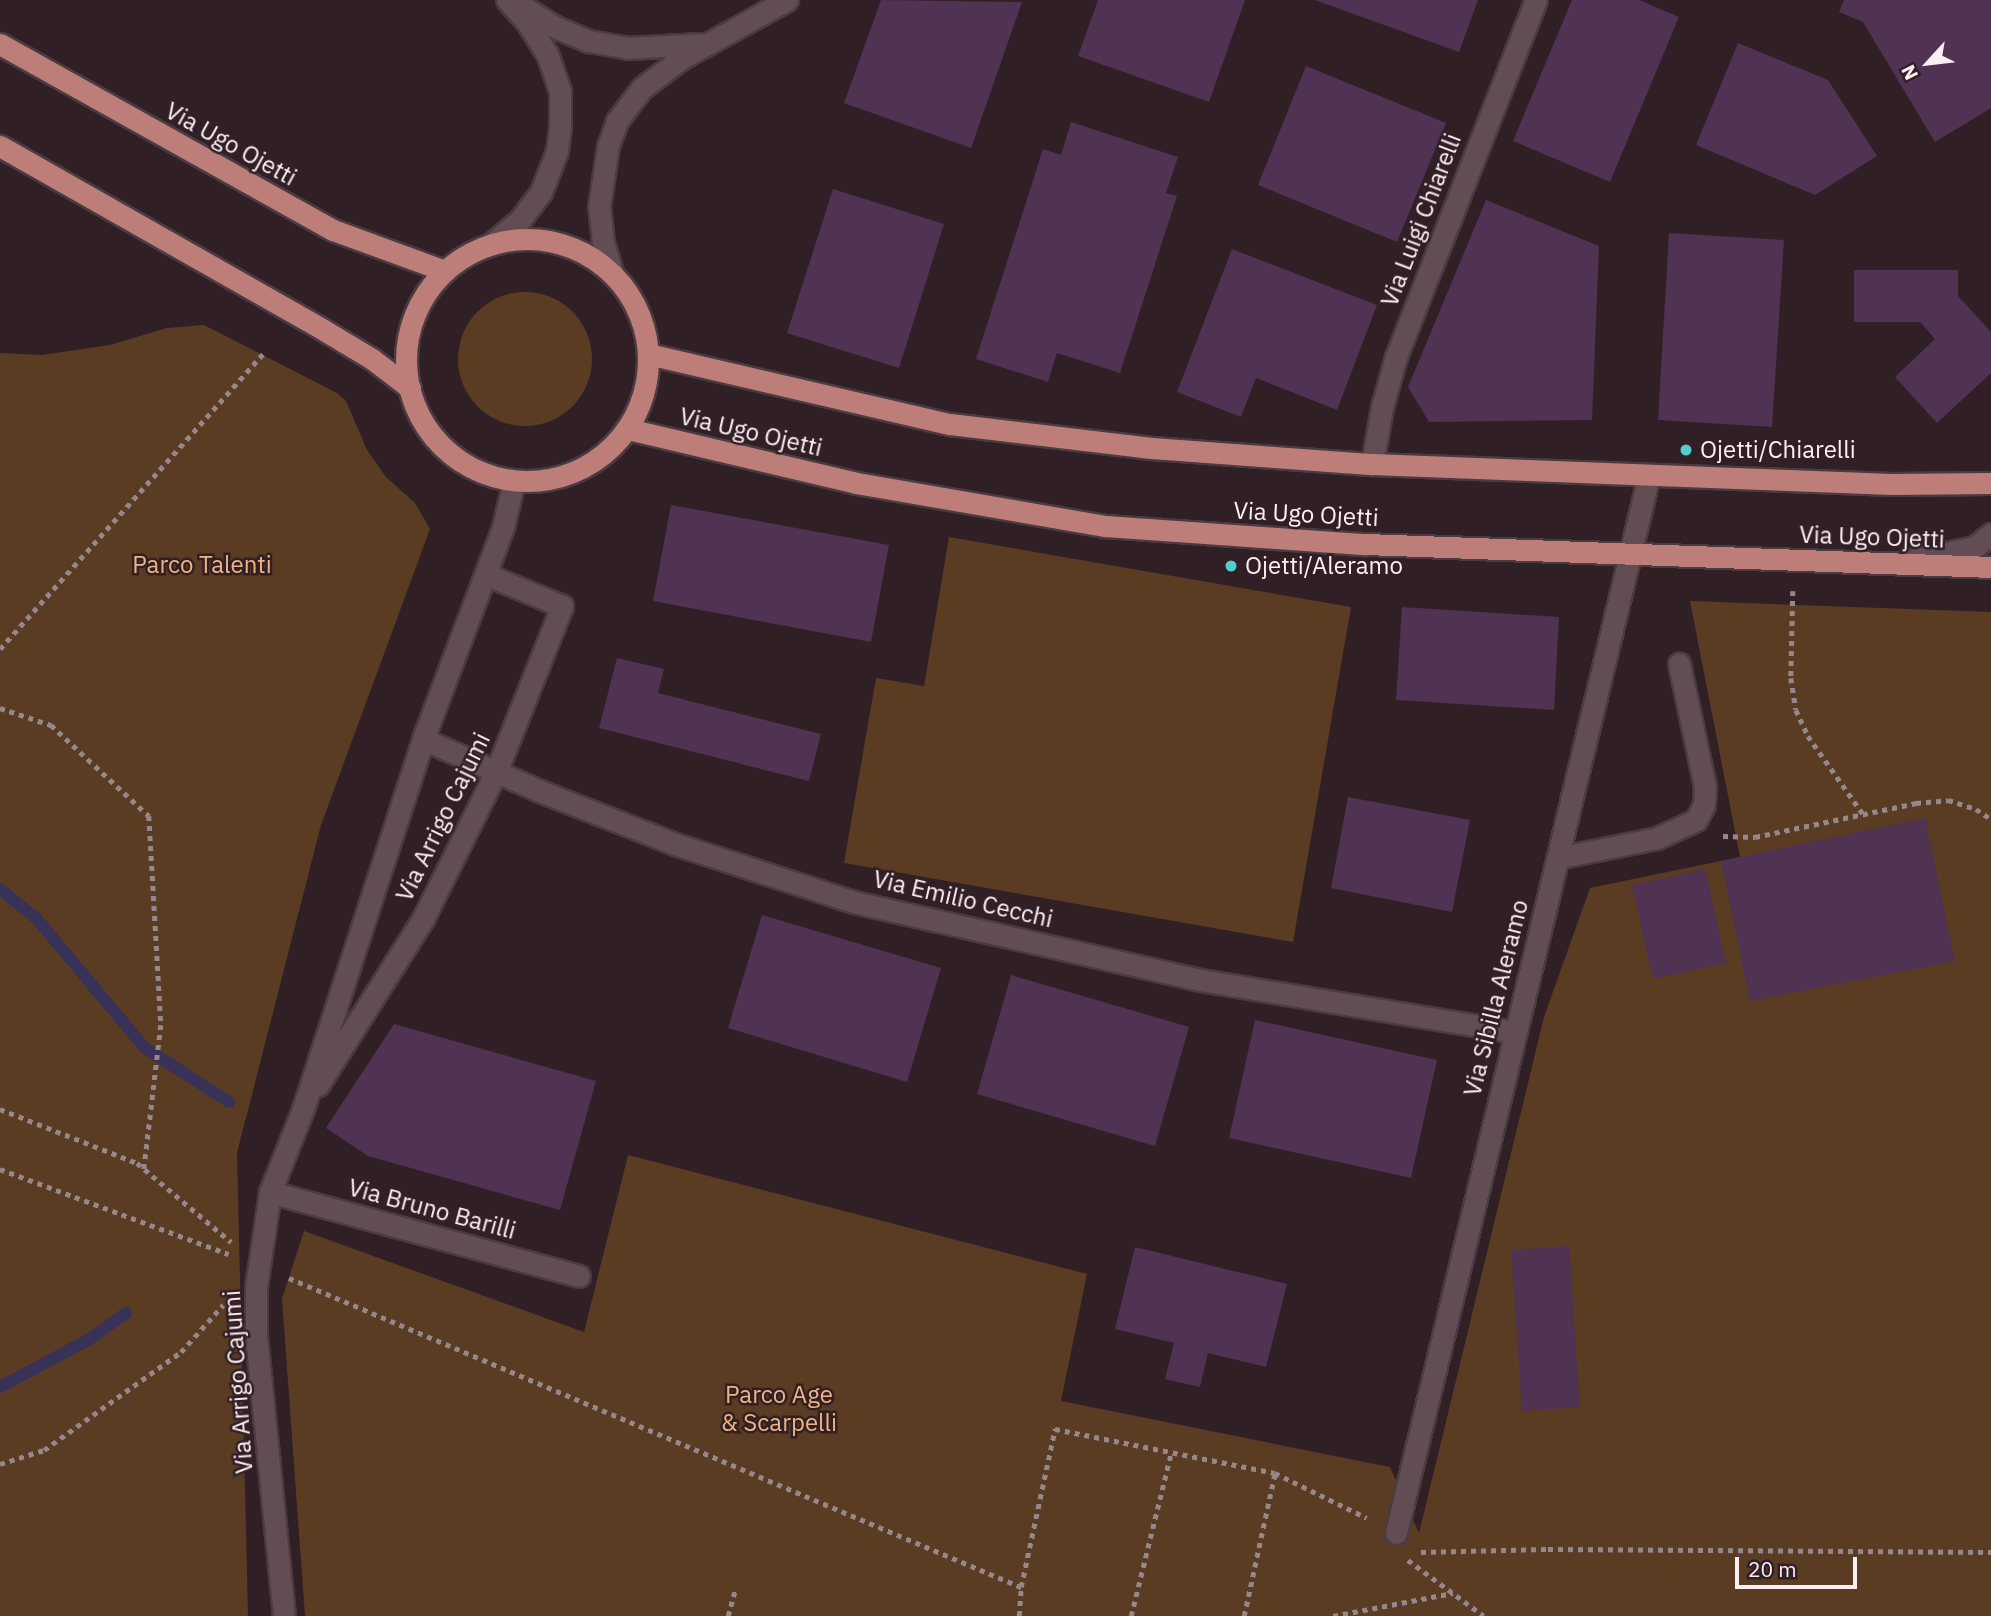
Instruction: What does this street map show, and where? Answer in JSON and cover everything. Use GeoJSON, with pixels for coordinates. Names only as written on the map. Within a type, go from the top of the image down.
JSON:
{"type":"FeatureCollection","features":[{"type":"Feature","properties":{"kind":"main road","name":"Via Ugo Ojetti"},"geometry":{"type":"LineString","coordinates":[[0,44],[332,230],[445,271]]}},
{"type":"Feature","properties":{"kind":"main road"},"geometry":{"type":"LineString","coordinates":[[0,146],[322,329],[372,359],[410,388]]}},
{"type":"Feature","properties":{"kind":"main road"},"geometry":{"type":"LineString","coordinates":[[523,239],[548,241],[586,254],[613,275],[638,312],[646,333],[648,354],[645,391],[628,429],[606,451],[582,468],[547,480],[514,481],[483,472],[456,458],[425,423],[410,388],[407,361],[409,328],[427,292],[445,271],[467,255],[490,245],[523,239]]}},
{"type":"Feature","properties":{"kind":"main road","name":"Via Ugo Ojetti"},"geometry":{"type":"LineString","coordinates":[[648,354],[950,424],[1152,448],[1372,464],[1892,484],[1991,483]]}},
{"type":"Feature","properties":{"kind":"main road","name":"Via Ugo Ojetti"},"geometry":{"type":"LineString","coordinates":[[628,429],[856,483],[1105,526],[1351,544],[1991,567]]}},
{"type":"Feature","properties":{"kind":"street"},"geometry":{"type":"LineString","coordinates":[[509,0],[553,26],[589,41],[627,48],[708,44]]}},
{"type":"Feature","properties":{"kind":"street"},"geometry":{"type":"LineString","coordinates":[[490,245],[520,220],[541,192],[553,162],[560,125],[560,91],[547,54],[509,0]]}},
{"type":"Feature","properties":{"kind":"street"},"geometry":{"type":"LineString","coordinates":[[613,275],[603,243],[599,207],[608,146],[617,121],[631,100],[648,83],[682,58],[787,0]]}},
{"type":"Feature","properties":{"kind":"street","name":"Via Luigi Chiarelli"},"geometry":{"type":"LineString","coordinates":[[1372,464],[1382,407],[1396,357],[1536,0]]}},
{"type":"Feature","properties":{"kind":"street","name":"Via Sibilla Aleramo"},"geometry":{"type":"LineString","coordinates":[[1396,1533],[1649,475]]}},
{"type":"Feature","properties":{"kind":"street","name":"Via Arrigo Cajumi"},"geometry":{"type":"LineString","coordinates":[[284,1616],[256,1334],[259,1265],[271,1192],[303,1109],[423,739],[507,514],[514,481]]}},
{"type":"Feature","properties":{"kind":"street"},"geometry":{"type":"LineString","coordinates":[[1895,563],[1975,547],[1991,534]]}},
{"type":"Feature","properties":{"kind":"street","name":"Via Arrigo Cajumi"},"geometry":{"type":"LineString","coordinates":[[303,1109],[423,919],[496,772],[562,606],[486,575]]}},
{"type":"Feature","properties":{"kind":"street"},"geometry":{"type":"LineString","coordinates":[[1557,858],[1657,838],[1696,820],[1704,805],[1705,787],[1679,664]]}},
{"type":"Feature","properties":{"kind":"street","name":"Via Emilio Cecchi"},"geometry":{"type":"LineString","coordinates":[[423,739],[496,772],[675,844],[854,902],[1201,980],[1514,1032]]}},
{"type":"Feature","properties":{"kind":"street","name":"Via Bruno Barilli"},"geometry":{"type":"LineString","coordinates":[[271,1192],[579,1276]]}},
{"type":"Feature","properties":{"kind":"path"},"geometry":{"type":"LineString","coordinates":[[0,649],[264,354]]}},
{"type":"Feature","properties":{"kind":"path"},"geometry":{"type":"LineString","coordinates":[[1793,560],[1791,678],[1796,710],[1808,737],[1863,814]]}},
{"type":"Feature","properties":{"kind":"path"},"geometry":{"type":"LineString","coordinates":[[0,708],[51,725],[149,816],[161,1025],[144,1169]]}},
{"type":"Feature","properties":{"kind":"path"},"geometry":{"type":"LineString","coordinates":[[1696,820],[1722,836],[1755,837],[1916,803],[1948,800],[1976,809],[1991,819]]}},
{"type":"Feature","properties":{"kind":"path"},"geometry":{"type":"LineString","coordinates":[[0,1109],[137,1163],[259,1265]]}},
{"type":"Feature","properties":{"kind":"path"},"geometry":{"type":"LineString","coordinates":[[0,1169],[259,1265],[1021,1587]]}},
{"type":"Feature","properties":{"kind":"path"},"geometry":{"type":"LineString","coordinates":[[0,1464],[44,1450],[181,1352],[224,1304]]}},
{"type":"Feature","properties":{"kind":"path"},"geometry":{"type":"LineString","coordinates":[[1019,1616],[1021,1587],[1055,1429],[1275,1474],[1396,1533],[1418,1552],[1562,1549],[1991,1552]]}},
{"type":"Feature","properties":{"kind":"path"},"geometry":{"type":"LineString","coordinates":[[1131,1616],[1171,1453]]}},
{"type":"Feature","properties":{"kind":"path"},"geometry":{"type":"LineString","coordinates":[[1244,1616],[1275,1474]]}},
{"type":"Feature","properties":{"kind":"path"},"geometry":{"type":"LineString","coordinates":[[1396,1533],[1399,1554],[1484,1616]]}},
{"type":"Feature","properties":{"kind":"path"},"geometry":{"type":"LineString","coordinates":[[728,1616],[736,1590]]}},
{"type":"Feature","properties":{"kind":"path"},"geometry":{"type":"LineString","coordinates":[[1334,1616],[1453,1593]]}},
{"type":"Feature","properties":{"kind":"green space"},"geometry":{"type":"Polygon","coordinates":[[[525,292],[551,297],[573,311],[587,333],[592,359],[587,385],[573,407],[551,421],[525,426],[499,421],[477,407],[463,385],[458,359],[463,333],[477,311],[499,297],[525,292]]]}},
{"type":"Feature","properties":{"kind":"green space","name":"Parco Talenti"},"geometry":{"type":"Polygon","coordinates":[[[204,325],[337,393],[346,401],[367,450],[386,477],[415,503],[430,529],[321,825],[237,1153],[248,1616],[0,1616],[0,353],[42,355],[110,345],[167,328],[204,325]]]}},
{"type":"Feature","properties":{"kind":"green space"},"geometry":{"type":"Polygon","coordinates":[[[949,537],[1351,607],[1293,942],[844,863],[876,678],[924,686],[949,537]]]}},
{"type":"Feature","properties":{"kind":"green space","name":"Parco Age & Scarpelli"},"geometry":{"type":"Polygon","coordinates":[[[1690,601],[1991,612],[1991,1616],[305,1616],[282,1299],[304,1231],[584,1332],[628,1155],[1087,1274],[1061,1401],[1390,1467],[1419,1533],[1544,1017],[1590,888],[1740,857],[1690,601]]]}},
{"type":"Feature","properties":{"kind":"building"},"geometry":{"type":"Polygon","coordinates":[[[881,0],[1022,2],[971,148],[844,103],[881,0]]]}},
{"type":"Feature","properties":{"kind":"building"},"geometry":{"type":"Polygon","coordinates":[[[1098,0],[1245,0],[1209,102],[1078,56],[1098,0]]]}},
{"type":"Feature","properties":{"kind":"building"},"geometry":{"type":"Polygon","coordinates":[[[1315,0],[1478,0],[1459,52],[1315,0]]]}},
{"type":"Feature","properties":{"kind":"building"},"geometry":{"type":"Polygon","coordinates":[[[1572,0],[1639,0],[1679,17],[1610,182],[1513,141],[1572,0]]]}},
{"type":"Feature","properties":{"kind":"building"},"geometry":{"type":"Polygon","coordinates":[[[1844,0],[1991,0],[1991,108],[1935,142],[1863,22],[1839,12],[1844,0]]]}},
{"type":"Feature","properties":{"kind":"building"},"geometry":{"type":"Polygon","coordinates":[[[1738,43],[1828,80],[1877,156],[1815,195],[1696,145],[1738,43]]]}},
{"type":"Feature","properties":{"kind":"building"},"geometry":{"type":"Polygon","coordinates":[[[1306,66],[1446,123],[1397,242],[1258,185],[1306,66]]]}},
{"type":"Feature","properties":{"kind":"building"},"geometry":{"type":"Polygon","coordinates":[[[1071,122],[1178,157],[1166,193],[1177,196],[1120,373],[1057,353],[1048,382],[976,359],[1043,149],[1061,155],[1071,122]]]}},
{"type":"Feature","properties":{"kind":"building"},"geometry":{"type":"Polygon","coordinates":[[[833,189],[944,224],[899,368],[787,333],[833,189]]]}},
{"type":"Feature","properties":{"kind":"building"},"geometry":{"type":"Polygon","coordinates":[[[1486,200],[1599,246],[1592,420],[1429,422],[1408,387],[1486,200]]]}},
{"type":"Feature","properties":{"kind":"building"},"geometry":{"type":"Polygon","coordinates":[[[1669,233],[1784,240],[1772,427],[1658,420],[1669,233]]]}},
{"type":"Feature","properties":{"kind":"building"},"geometry":{"type":"Polygon","coordinates":[[[1232,249],[1377,305],[1337,410],[1256,378],[1241,417],[1177,392],[1232,249]]]}},
{"type":"Feature","properties":{"kind":"building"},"geometry":{"type":"Polygon","coordinates":[[[1854,270],[1958,270],[1958,296],[1991,332],[1991,373],[1937,423],[1895,377],[1935,339],[1920,322],[1854,322],[1854,270]]]}},
{"type":"Feature","properties":{"kind":"building"},"geometry":{"type":"Polygon","coordinates":[[[671,505],[889,545],[871,642],[653,601],[671,505]]]}},
{"type":"Feature","properties":{"kind":"building"},"geometry":{"type":"Polygon","coordinates":[[[1402,607],[1559,617],[1554,710],[1396,700],[1402,607]]]}},
{"type":"Feature","properties":{"kind":"building"},"geometry":{"type":"Polygon","coordinates":[[[617,658],[664,669],[658,693],[821,734],[809,781],[599,728],[617,658]]]}},
{"type":"Feature","properties":{"kind":"building"},"geometry":{"type":"Polygon","coordinates":[[[1348,797],[1470,820],[1452,912],[1331,888],[1348,797]]]}},
{"type":"Feature","properties":{"kind":"building"},"geometry":{"type":"Polygon","coordinates":[[[1925,818],[1955,961],[1750,1001],[1721,861],[1925,818]]]}},
{"type":"Feature","properties":{"kind":"building"},"geometry":{"type":"Polygon","coordinates":[[[1705,869],[1726,963],[1653,979],[1632,885],[1705,869]]]}},
{"type":"Feature","properties":{"kind":"building"},"geometry":{"type":"Polygon","coordinates":[[[762,915],[941,968],[907,1082],[728,1028],[762,915]]]}},
{"type":"Feature","properties":{"kind":"building"},"geometry":{"type":"Polygon","coordinates":[[[1011,975],[1189,1027],[1155,1146],[977,1094],[1011,975]]]}},
{"type":"Feature","properties":{"kind":"building"},"geometry":{"type":"Polygon","coordinates":[[[1255,1020],[1437,1060],[1411,1178],[1229,1138],[1255,1020]]]}},
{"type":"Feature","properties":{"kind":"building"},"geometry":{"type":"Polygon","coordinates":[[[394,1024],[596,1081],[560,1210],[368,1156],[326,1128],[394,1024]]]}},
{"type":"Feature","properties":{"kind":"building"},"geometry":{"type":"Polygon","coordinates":[[[1569,1246],[1580,1407],[1522,1411],[1511,1250],[1569,1246]]]}},
{"type":"Feature","properties":{"kind":"building"},"geometry":{"type":"Polygon","coordinates":[[[1135,1247],[1287,1284],[1266,1367],[1208,1353],[1200,1387],[1165,1379],[1174,1343],[1115,1329],[1135,1247]]]}},
{"type":"Feature","properties":{"kind":"waterway"},"geometry":{"type":"LineString","coordinates":[[0,889],[37,919],[145,1048],[229,1102]]}},
{"type":"Feature","properties":{"kind":"waterway"},"geometry":{"type":"LineString","coordinates":[[0,1387],[88,1340],[126,1313]]}},
{"type":"Feature","properties":{"kind":"place","name":"Ojetti/Chiarelli"},"geometry":{"type":"Point","coordinates":[1686,450]}},
{"type":"Feature","properties":{"kind":"place","name":"Ojetti/Aleramo"},"geometry":{"type":"Point","coordinates":[1231,566]}}]}
